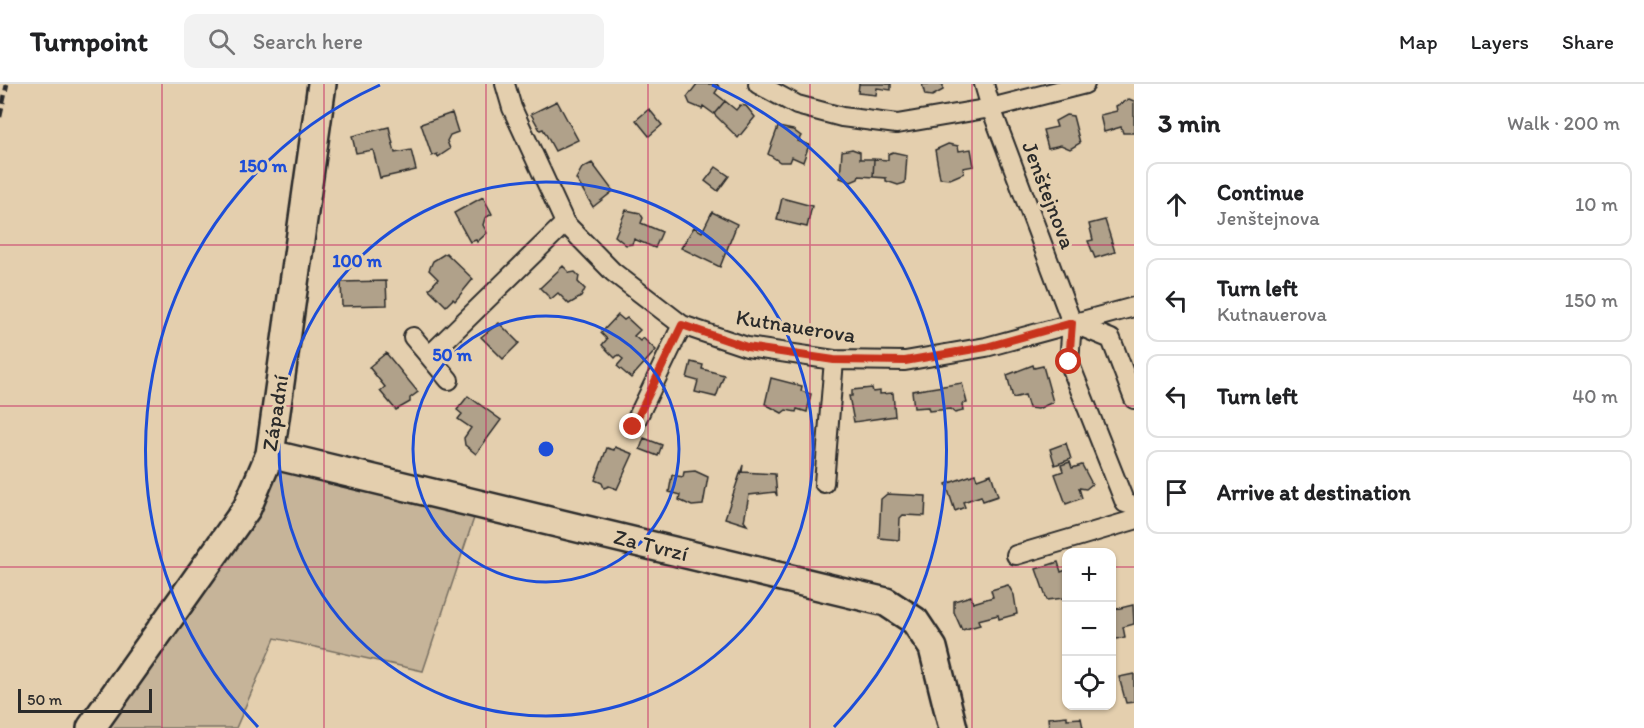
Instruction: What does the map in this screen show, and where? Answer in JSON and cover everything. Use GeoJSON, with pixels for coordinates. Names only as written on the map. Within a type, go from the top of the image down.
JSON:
{"type":"FeatureCollection","features":[{"type":"Feature","properties":{"kind":"street","name":"Západní"},"geometry":{"type":"LineString","coordinates":[[91,728],[246,508],[270,454],[322,84]]}},
{"type":"Feature","properties":{"kind":"street","name":"Kutnauerova"},"geometry":{"type":"LineString","coordinates":[[505,84],[512,108],[565,223],[613,272],[682,325],[747,347],[834,360],[905,361],[986,347],[1134,307]]}},
{"type":"Feature","properties":{"kind":"street"},"geometry":{"type":"LineString","coordinates":[[758,84],[796,105],[842,117],[897,124],[991,108],[1085,84]]}},
{"type":"Feature","properties":{"kind":"street","name":"Jenštejnova"},"geometry":{"type":"LineString","coordinates":[[984,84],[1072,323],[1069,362],[1125,502],[1134,506]]}},
{"type":"Feature","properties":{"kind":"street"},"geometry":{"type":"LineString","coordinates":[[429,356],[565,223]]}},
{"type":"Feature","properties":{"kind":"street"},"geometry":{"type":"LineString","coordinates":[[1072,323],[1111,339],[1134,399]]}},
{"type":"Feature","properties":{"kind":"street"},"geometry":{"type":"LineString","coordinates":[[633,427],[682,325]]}},
{"type":"Feature","properties":{"kind":"street"},"geometry":{"type":"LineString","coordinates":[[413,337],[449,380]]}},
{"type":"Feature","properties":{"kind":"street"},"geometry":{"type":"LineString","coordinates":[[824,483],[834,360]]}},
{"type":"Feature","properties":{"kind":"street","name":"Za Tvrzí"},"geometry":{"type":"LineString","coordinates":[[270,454],[886,602],[915,621],[933,648],[953,728]]}},
{"type":"Feature","properties":{"kind":"street"},"geometry":{"type":"LineString","coordinates":[[1016,555],[1134,520]]}},
{"type":"Feature","properties":{"kind":"shaded area"},"geometry":{"type":"Polygon","coordinates":[[[278,470],[474,518],[423,671],[275,638],[236,728],[107,728],[245,536],[278,470]]]}},
{"type":"Feature","properties":{"kind":"building"},"geometry":{"type":"Polygon","coordinates":[[[697,84],[717,84],[719,87],[715,93],[725,101],[714,114],[703,106],[702,109],[690,104],[687,97],[697,84]]]}},
{"type":"Feature","properties":{"kind":"building"},"geometry":{"type":"Polygon","coordinates":[[[859,84],[891,84],[891,90],[877,88],[876,95],[858,93],[859,84]]]}},
{"type":"Feature","properties":{"kind":"building"},"geometry":{"type":"Polygon","coordinates":[[[922,84],[943,84],[943,90],[932,96],[925,95],[922,84]]]}},
{"type":"Feature","properties":{"kind":"building"},"geometry":{"type":"Polygon","coordinates":[[[1129,99],[1134,101],[1134,133],[1123,133],[1121,127],[1104,132],[1100,115],[1117,111],[1116,106],[1129,99]]]}},
{"type":"Feature","properties":{"kind":"building"},"geometry":{"type":"Polygon","coordinates":[[[557,101],[578,140],[555,151],[543,129],[540,130],[531,114],[557,101]]]}},
{"type":"Feature","properties":{"kind":"building"},"geometry":{"type":"Polygon","coordinates":[[[725,101],[736,110],[740,105],[746,106],[755,117],[738,138],[714,114],[725,101]]]}},
{"type":"Feature","properties":{"kind":"building"},"geometry":{"type":"Polygon","coordinates":[[[649,109],[662,125],[649,136],[636,120],[649,109]]]}},
{"type":"Feature","properties":{"kind":"building"},"geometry":{"type":"Polygon","coordinates":[[[452,113],[458,132],[450,135],[447,141],[450,149],[438,157],[437,154],[432,156],[421,124],[452,113]]]}},
{"type":"Feature","properties":{"kind":"building"},"geometry":{"type":"Polygon","coordinates":[[[1066,115],[1073,116],[1080,143],[1070,149],[1061,145],[1048,148],[1043,130],[1057,127],[1055,121],[1066,115]]]}},
{"type":"Feature","properties":{"kind":"building"},"geometry":{"type":"Polygon","coordinates":[[[389,127],[395,153],[411,150],[416,170],[380,178],[373,150],[356,153],[352,136],[389,127]]]}},
{"type":"Feature","properties":{"kind":"building"},"geometry":{"type":"Polygon","coordinates":[[[778,127],[793,130],[801,136],[798,141],[809,145],[803,162],[792,157],[790,162],[780,162],[768,154],[778,127]]]}},
{"type":"Feature","properties":{"kind":"building"},"geometry":{"type":"Polygon","coordinates":[[[948,144],[958,146],[959,151],[971,149],[974,166],[963,168],[964,173],[950,179],[940,178],[935,150],[948,144]]]}},
{"type":"Feature","properties":{"kind":"building"},"geometry":{"type":"Polygon","coordinates":[[[852,149],[860,152],[860,159],[874,159],[873,177],[859,176],[851,182],[840,178],[842,151],[852,149]]]}},
{"type":"Feature","properties":{"kind":"building"},"geometry":{"type":"Polygon","coordinates":[[[893,152],[907,155],[905,183],[898,185],[886,181],[886,178],[873,177],[874,159],[888,160],[888,154],[893,152]]]}},
{"type":"Feature","properties":{"kind":"building"},"geometry":{"type":"Polygon","coordinates":[[[592,163],[613,191],[593,207],[576,179],[582,168],[592,163]]]}},
{"type":"Feature","properties":{"kind":"building"},"geometry":{"type":"Polygon","coordinates":[[[716,167],[729,176],[718,191],[705,181],[716,167]]]}},
{"type":"Feature","properties":{"kind":"building"},"geometry":{"type":"Polygon","coordinates":[[[483,197],[492,214],[485,218],[483,225],[487,233],[477,242],[476,240],[470,242],[454,213],[483,197]]]}},
{"type":"Feature","properties":{"kind":"building"},"geometry":{"type":"Polygon","coordinates":[[[782,198],[812,206],[807,227],[777,220],[782,198]]]}},
{"type":"Feature","properties":{"kind":"building"},"geometry":{"type":"Polygon","coordinates":[[[626,210],[640,213],[643,218],[641,223],[662,232],[655,248],[634,239],[632,244],[626,245],[615,236],[626,210]]]}},
{"type":"Feature","properties":{"kind":"building"},"geometry":{"type":"Polygon","coordinates":[[[712,212],[737,224],[720,267],[681,248],[694,227],[702,232],[712,212]]]}},
{"type":"Feature","properties":{"kind":"building"},"geometry":{"type":"Polygon","coordinates":[[[1105,220],[1115,252],[1095,258],[1088,241],[1093,240],[1089,224],[1105,220]]]}},
{"type":"Feature","properties":{"kind":"building"},"geometry":{"type":"Polygon","coordinates":[[[446,253],[473,279],[455,301],[453,299],[446,306],[429,289],[438,279],[429,270],[433,261],[446,253]]]}},
{"type":"Feature","properties":{"kind":"building"},"geometry":{"type":"Polygon","coordinates":[[[563,266],[570,273],[575,272],[579,276],[578,282],[585,289],[581,297],[569,304],[558,293],[551,299],[540,288],[563,266]]]}},
{"type":"Feature","properties":{"kind":"building"},"geometry":{"type":"Polygon","coordinates":[[[386,281],[387,305],[342,306],[341,282],[386,281]]]}},
{"type":"Feature","properties":{"kind":"building"},"geometry":{"type":"Polygon","coordinates":[[[618,315],[624,320],[627,318],[640,330],[634,336],[640,341],[643,338],[656,350],[631,378],[617,366],[623,359],[618,355],[615,358],[602,345],[607,339],[601,333],[618,315]]]}},
{"type":"Feature","properties":{"kind":"building"},"geometry":{"type":"Polygon","coordinates":[[[499,323],[519,343],[503,359],[481,337],[499,323]]]}},
{"type":"Feature","properties":{"kind":"building"},"geometry":{"type":"Polygon","coordinates":[[[386,353],[418,392],[410,398],[410,402],[396,410],[380,391],[385,387],[369,367],[386,353]]]}},
{"type":"Feature","properties":{"kind":"building"},"geometry":{"type":"Polygon","coordinates":[[[691,362],[703,365],[702,369],[724,375],[716,397],[695,392],[698,381],[687,378],[691,362]]]}},
{"type":"Feature","properties":{"kind":"building"},"geometry":{"type":"Polygon","coordinates":[[[1033,365],[1034,368],[1043,366],[1053,402],[1038,409],[1029,408],[1025,395],[1013,398],[1007,375],[1033,365]]]}},
{"type":"Feature","properties":{"kind":"building"},"geometry":{"type":"Polygon","coordinates":[[[771,378],[802,386],[801,391],[811,394],[807,412],[797,409],[796,412],[786,410],[782,413],[765,404],[771,378]]]}},
{"type":"Feature","properties":{"kind":"building"},"geometry":{"type":"Polygon","coordinates":[[[962,383],[967,403],[962,404],[963,411],[955,413],[950,409],[929,411],[928,407],[914,408],[912,391],[962,383]]]}},
{"type":"Feature","properties":{"kind":"building"},"geometry":{"type":"Polygon","coordinates":[[[872,388],[873,392],[880,391],[880,394],[893,393],[895,416],[854,422],[849,396],[852,396],[852,390],[872,388]]]}},
{"type":"Feature","properties":{"kind":"building"},"geometry":{"type":"Polygon","coordinates":[[[468,396],[501,420],[476,454],[465,445],[464,438],[471,428],[458,419],[462,414],[457,410],[468,396]]]}},
{"type":"Feature","properties":{"kind":"building"},"geometry":{"type":"Polygon","coordinates":[[[644,438],[662,445],[658,456],[640,449],[644,438]]]}},
{"type":"Feature","properties":{"kind":"building"},"geometry":{"type":"Polygon","coordinates":[[[1066,443],[1071,459],[1055,465],[1050,449],[1066,443]]]}},
{"type":"Feature","properties":{"kind":"building"},"geometry":{"type":"Polygon","coordinates":[[[615,447],[633,454],[617,489],[609,486],[604,488],[602,483],[595,480],[607,448],[614,450],[615,447]]]}},
{"type":"Feature","properties":{"kind":"building"},"geometry":{"type":"Polygon","coordinates":[[[1070,462],[1072,468],[1082,465],[1092,484],[1086,489],[1079,488],[1082,498],[1066,504],[1055,474],[1063,471],[1061,465],[1070,462]]]}},
{"type":"Feature","properties":{"kind":"building"},"geometry":{"type":"Polygon","coordinates":[[[743,465],[742,472],[775,474],[777,496],[775,492],[749,495],[744,521],[747,525],[725,518],[743,465]]]}},
{"type":"Feature","properties":{"kind":"building"},"geometry":{"type":"Polygon","coordinates":[[[695,471],[708,477],[703,505],[692,506],[679,500],[680,495],[669,492],[672,475],[683,477],[684,472],[695,471]]]}},
{"type":"Feature","properties":{"kind":"building"},"geometry":{"type":"Polygon","coordinates":[[[975,474],[977,479],[991,474],[998,496],[983,501],[981,496],[963,502],[965,507],[955,511],[946,484],[975,474]]]}},
{"type":"Feature","properties":{"kind":"building"},"geometry":{"type":"Polygon","coordinates":[[[887,494],[926,496],[925,516],[903,515],[900,518],[899,540],[879,538],[881,499],[887,494]]]}},
{"type":"Feature","properties":{"kind":"building"},"geometry":{"type":"Polygon","coordinates":[[[1058,562],[1062,572],[1062,598],[1047,600],[1036,569],[1058,562]]]}},
{"type":"Feature","properties":{"kind":"building"},"geometry":{"type":"Polygon","coordinates":[[[1008,585],[1014,595],[1017,614],[999,619],[998,615],[978,620],[980,625],[962,630],[954,612],[954,601],[971,596],[973,603],[993,597],[991,590],[1008,585]]]}},
{"type":"Feature","properties":{"kind":"building"},"geometry":{"type":"Polygon","coordinates":[[[1133,605],[1134,624],[1123,627],[1125,637],[1116,639],[1116,609],[1133,605]]]}},
{"type":"Feature","properties":{"kind":"building"},"geometry":{"type":"Polygon","coordinates":[[[1134,674],[1134,702],[1126,703],[1119,677],[1134,674]]]}},
{"type":"Feature","properties":{"kind":"building"},"geometry":{"type":"Polygon","coordinates":[[[1067,716],[1067,719],[1081,718],[1083,728],[1049,728],[1048,718],[1067,716]]]}},
{"type":"Feature","properties":{"kind":"railway"},"geometry":{"type":"LineString","coordinates":[[0,117],[7,84]]}},
{"type":"Feature","properties":{"kind":"route"},"geometry":{"type":"LineString","coordinates":[[633,427],[682,325],[747,347],[834,360],[905,361],[986,347],[1072,323],[1069,362]]}}]}
